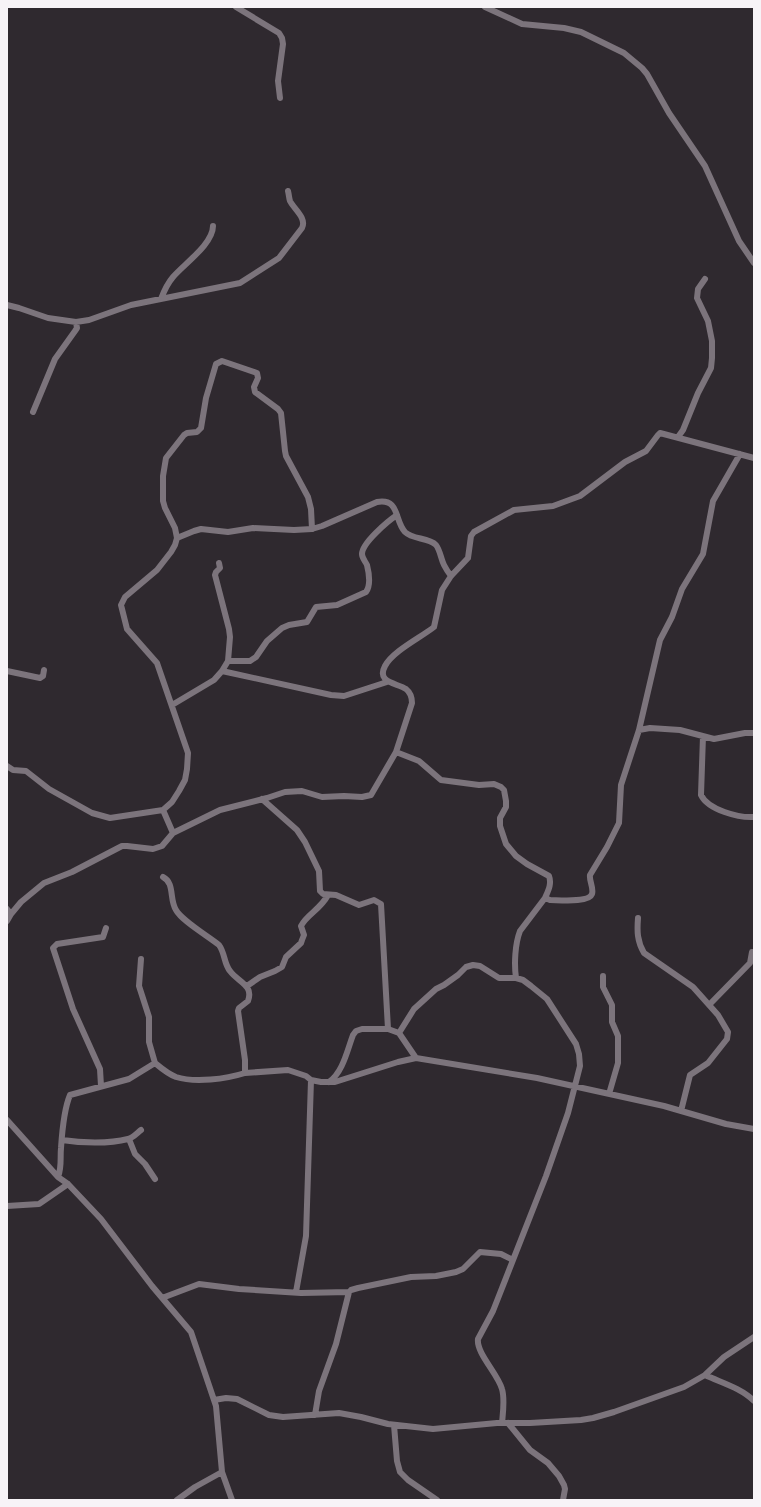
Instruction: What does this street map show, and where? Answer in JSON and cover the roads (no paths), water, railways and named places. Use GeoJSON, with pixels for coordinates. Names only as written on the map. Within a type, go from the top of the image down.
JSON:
{"type":"FeatureCollection","features":[{"type":"Feature","properties":{"kind":"street"},"geometry":{"type":"LineString","coordinates":[[236,7],[279,33],[282,38],[283,44],[278,81],[280,98]]}},
{"type":"Feature","properties":{"kind":"street"},"geometry":{"type":"LineString","coordinates":[[485,7],[522,24],[564,28],[581,32],[624,53],[642,68],[647,74],[669,113],[705,166],[739,241],[754,263]]}},
{"type":"Feature","properties":{"kind":"street"},"geometry":{"type":"LineString","coordinates":[[7,305],[48,318],[76,322],[88,320],[131,306],[240,283],[279,258],[304,225],[290,200],[288,192]]}},
{"type":"Feature","properties":{"kind":"street"},"geometry":{"type":"LineString","coordinates":[[161,299],[166,286],[173,277],[208,240],[213,231],[213,226]]}},
{"type":"Feature","properties":{"kind":"street"},"geometry":{"type":"LineString","coordinates":[[678,437],[685,426],[698,393],[711,368],[712,341],[708,320],[697,298],[698,289],[705,279]]}},
{"type":"Feature","properties":{"kind":"street"},"geometry":{"type":"LineString","coordinates":[[33,412],[54,359],[75,332],[77,328],[76,322]]}},
{"type":"Feature","properties":{"kind":"street"},"geometry":{"type":"LineString","coordinates":[[7,766],[13,770],[26,771],[49,789],[79,807],[101,816],[118,818],[163,810],[172,802],[185,780],[189,760],[188,753],[157,663],[127,629],[121,605],[125,596],[160,567],[171,552],[177,538],[175,528],[163,501],[163,476],[165,462],[168,455],[184,435],[199,430],[206,398],[216,364],[222,361],[257,373],[258,378],[254,387],[254,392],[278,409],[281,413],[286,456],[310,503],[312,528]]}},
{"type":"Feature","properties":{"kind":"street"},"geometry":{"type":"LineString","coordinates":[[7,921],[9,912],[44,883],[72,872],[122,846],[153,849],[162,846],[173,832],[220,810],[284,792],[302,791],[322,797],[367,797],[374,792],[396,752],[412,703],[412,697],[405,688],[388,682],[384,678],[383,670],[388,661],[406,646],[434,627],[442,590],[451,576],[468,558],[471,536],[474,532],[514,510],[553,506],[575,499],[624,462],[646,452],[658,435],[664,433],[754,458]]}},
{"type":"Feature","properties":{"kind":"street"},"geometry":{"type":"LineString","coordinates":[[545,898],[550,900],[584,900],[591,896],[593,892],[589,880],[590,875],[607,847],[619,823],[621,785],[639,730],[660,640],[674,613],[682,589],[703,554],[713,501],[740,454]]}},
{"type":"Feature","properties":{"kind":"street"},"geometry":{"type":"LineString","coordinates":[[177,538],[201,529],[228,532],[253,528],[294,530],[312,528],[322,526],[381,501],[390,503],[402,527],[409,535],[435,544],[451,576]]}},
{"type":"Feature","properties":{"kind":"street"},"geometry":{"type":"LineString","coordinates":[[228,661],[250,662],[256,657],[267,641],[282,628],[289,625],[307,622],[316,607],[337,605],[366,592],[369,582],[367,566],[362,556],[363,548],[386,524],[397,516]]}},
{"type":"Feature","properties":{"kind":"street"},"geometry":{"type":"LineString","coordinates":[[172,705],[210,683],[228,661],[230,637],[229,629],[215,575],[220,568],[219,563]]}},
{"type":"Feature","properties":{"kind":"street"},"geometry":{"type":"LineString","coordinates":[[7,671],[40,678],[44,670]]}},
{"type":"Feature","properties":{"kind":"street"},"geometry":{"type":"LineString","coordinates":[[222,670],[331,695],[344,696],[388,682]]}},
{"type":"Feature","properties":{"kind":"street"},"geometry":{"type":"LineString","coordinates":[[639,730],[650,728],[680,730],[714,739],[745,733],[754,733]]}},
{"type":"Feature","properties":{"kind":"street"},"geometry":{"type":"LineString","coordinates":[[703,736],[700,795],[702,799],[710,805],[734,815],[754,817]]}},
{"type":"Feature","properties":{"kind":"street"},"geometry":{"type":"LineString","coordinates":[[396,752],[419,761],[441,780],[478,785],[494,784],[504,790],[506,807],[500,818],[500,826],[506,844],[516,856],[549,876],[551,880],[550,887],[545,898],[520,931],[518,936],[515,970],[516,978]]}},
{"type":"Feature","properties":{"kind":"street"},"geometry":{"type":"LineString","coordinates":[[262,799],[298,830],[308,846],[319,871],[320,891],[323,894],[328,896],[336,895],[359,905],[374,900],[381,904],[388,1029]]}},
{"type":"Feature","properties":{"kind":"street"},"geometry":{"type":"LineString","coordinates":[[163,810],[173,832]]}},
{"type":"Feature","properties":{"kind":"street"},"geometry":{"type":"LineString","coordinates":[[163,877],[170,883],[176,911],[219,945],[229,971],[247,986],[249,997],[248,1001],[239,1008],[238,1012],[245,1060],[245,1073]]}},
{"type":"Feature","properties":{"kind":"street"},"geometry":{"type":"LineString","coordinates":[[247,986],[260,977],[275,972],[282,967],[286,957],[301,943],[304,935],[301,926],[304,920],[320,907],[328,896]]}},
{"type":"Feature","properties":{"kind":"street"},"geometry":{"type":"LineString","coordinates":[[638,918],[637,935],[639,945],[644,953],[693,987],[718,1015],[728,1032],[727,1040],[708,1063],[690,1075],[682,1111]]}},
{"type":"Feature","properties":{"kind":"street"},"geometry":{"type":"LineString","coordinates":[[102,1086],[100,1069],[73,1009],[53,948],[57,944],[103,937],[106,928]]}},
{"type":"Feature","properties":{"kind":"street"},"geometry":{"type":"LineString","coordinates":[[709,1006],[750,963],[752,952]]}},
{"type":"Feature","properties":{"kind":"street"},"geometry":{"type":"LineString","coordinates":[[141,959],[139,986],[149,1017],[148,1037],[155,1063],[174,1076],[187,1079],[218,1078],[237,1076],[245,1073],[288,1070],[306,1076],[311,1080],[330,1082],[353,1077],[398,1062],[416,1058],[576,1086],[682,1111],[726,1124],[754,1129]]}},
{"type":"Feature","properties":{"kind":"street"},"geometry":{"type":"LineString","coordinates":[[399,1033],[414,1009],[436,989],[458,975],[469,965],[480,966],[499,978],[516,978],[523,980],[547,999],[576,1044],[580,1066],[568,1113],[493,1311],[477,1343],[502,1388],[505,1423],[530,1450],[548,1463],[559,1476],[564,1485],[563,1500]]}},
{"type":"Feature","properties":{"kind":"street"},"geometry":{"type":"LineString","coordinates":[[603,976],[603,987],[612,1005],[612,1022],[618,1036],[618,1063],[609,1094]]}},
{"type":"Feature","properties":{"kind":"street"},"geometry":{"type":"LineString","coordinates":[[330,1082],[336,1077],[340,1070],[353,1035],[356,1031],[362,1029],[388,1029],[399,1033],[416,1058]]}},
{"type":"Feature","properties":{"kind":"street"},"geometry":{"type":"LineString","coordinates":[[58,1176],[61,1167],[62,1140],[70,1095],[129,1079],[155,1063]]}},
{"type":"Feature","properties":{"kind":"street"},"geometry":{"type":"LineString","coordinates":[[296,1292],[306,1236],[311,1080]]}},
{"type":"Feature","properties":{"kind":"street"},"geometry":{"type":"LineString","coordinates":[[7,1120],[58,1176],[68,1184],[101,1219],[162,1298],[191,1332],[216,1406],[222,1472],[232,1500]]}},
{"type":"Feature","properties":{"kind":"street"},"geometry":{"type":"LineString","coordinates":[[62,1140],[76,1142],[104,1142],[129,1139],[141,1130]]}},
{"type":"Feature","properties":{"kind":"street"},"geometry":{"type":"LineString","coordinates":[[129,1139],[135,1154],[145,1164],[155,1179]]}},
{"type":"Feature","properties":{"kind":"street"},"geometry":{"type":"LineString","coordinates":[[7,1206],[39,1204],[68,1184]]}},
{"type":"Feature","properties":{"kind":"street"},"geometry":{"type":"LineString","coordinates":[[162,1298],[199,1284],[239,1289],[296,1292],[349,1292],[358,1288],[411,1276],[436,1276],[456,1272],[463,1268],[480,1252],[501,1254],[513,1260]]}},
{"type":"Feature","properties":{"kind":"street"},"geometry":{"type":"LineString","coordinates":[[315,1415],[319,1391],[336,1344],[349,1292]]}},
{"type":"Feature","properties":{"kind":"street"},"geometry":{"type":"LineString","coordinates":[[214,1400],[226,1398],[237,1399],[269,1415],[283,1417],[339,1413],[394,1425],[433,1428],[505,1423],[555,1422],[593,1418],[614,1412],[684,1386],[706,1375],[724,1357],[754,1337]]}},
{"type":"Feature","properties":{"kind":"street"},"geometry":{"type":"LineString","coordinates":[[706,1375],[736,1389],[754,1400]]}},
{"type":"Feature","properties":{"kind":"street"},"geometry":{"type":"LineString","coordinates":[[394,1425],[397,1461],[400,1472],[408,1480],[437,1500]]}},
{"type":"Feature","properties":{"kind":"street"},"geometry":{"type":"LineString","coordinates":[[177,1500],[195,1487],[222,1472]]}}]}
